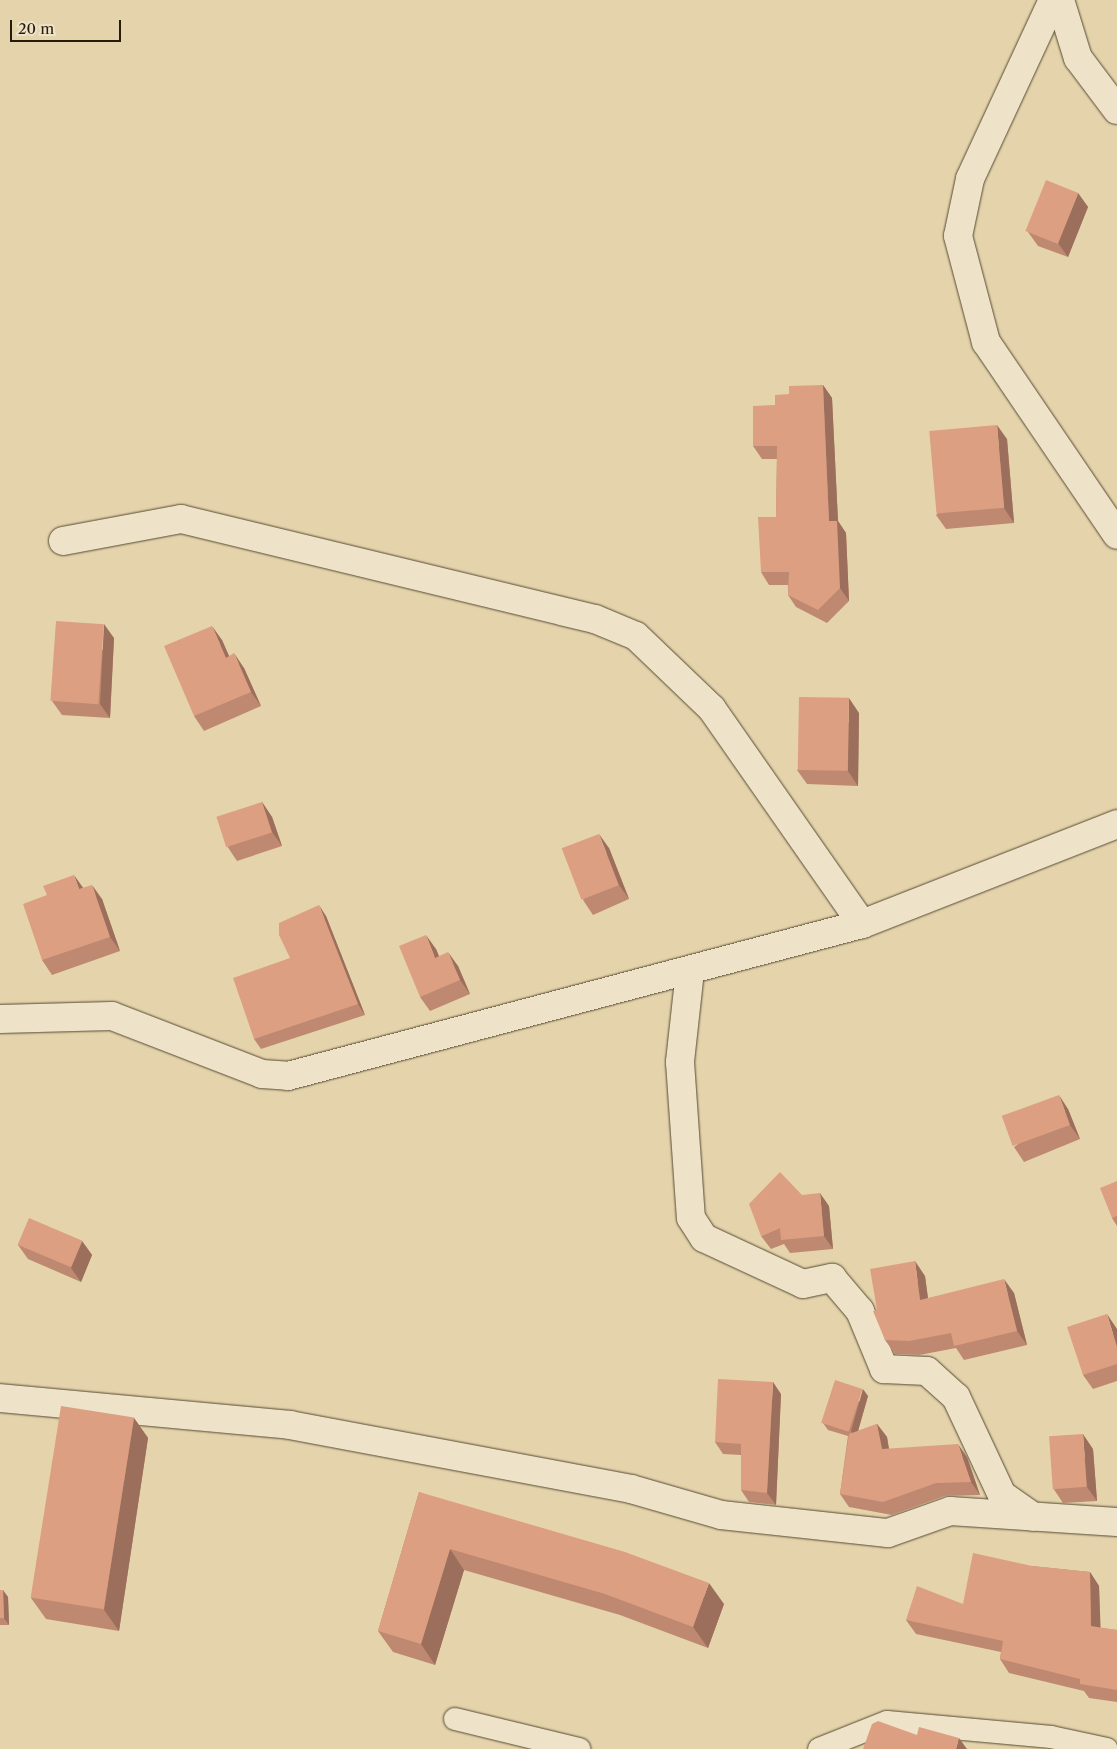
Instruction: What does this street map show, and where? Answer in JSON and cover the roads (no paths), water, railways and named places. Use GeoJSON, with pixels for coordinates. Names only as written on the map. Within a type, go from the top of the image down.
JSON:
{"type":"FeatureCollection","features":[{"type":"Feature","properties":{"kind":"street"},"geometry":{"type":"LineString","coordinates":[[1053,0],[970,179],[958,236],[986,342],[1117,535]]}},
{"type":"Feature","properties":{"kind":"street"},"geometry":{"type":"LineString","coordinates":[[1060,0],[1078,58],[1117,110]]}},
{"type":"Feature","properties":{"kind":"street"},"geometry":{"type":"LineString","coordinates":[[62,541],[181,519],[595,619],[636,636],[712,709],[862,924]]}},
{"type":"Feature","properties":{"kind":"street"},"geometry":{"type":"LineString","coordinates":[[0,1018],[112,1016],[262,1074],[288,1076],[690,972],[862,924],[1117,824]]}},
{"type":"Feature","properties":{"kind":"street"},"geometry":{"type":"LineString","coordinates":[[690,972],[680,1062],[691,1218],[704,1238],[803,1284],[832,1278],[860,1311],[884,1369],[927,1371],[956,1397],[1002,1495],[1035,1518]]}},
{"type":"Feature","properties":{"kind":"street"},"geometry":{"type":"LineString","coordinates":[[0,1398],[290,1425],[631,1489],[721,1515],[888,1533],[950,1511],[1117,1522]]}},
{"type":"Feature","properties":{"kind":"lane"},"geometry":{"type":"LineString","coordinates":[[454,1719],[579,1749]]}},
{"type":"Feature","properties":{"kind":"lane"},"geometry":{"type":"LineString","coordinates":[[819,1749],[887,1722],[1051,1737],[1107,1749]]}}]}
